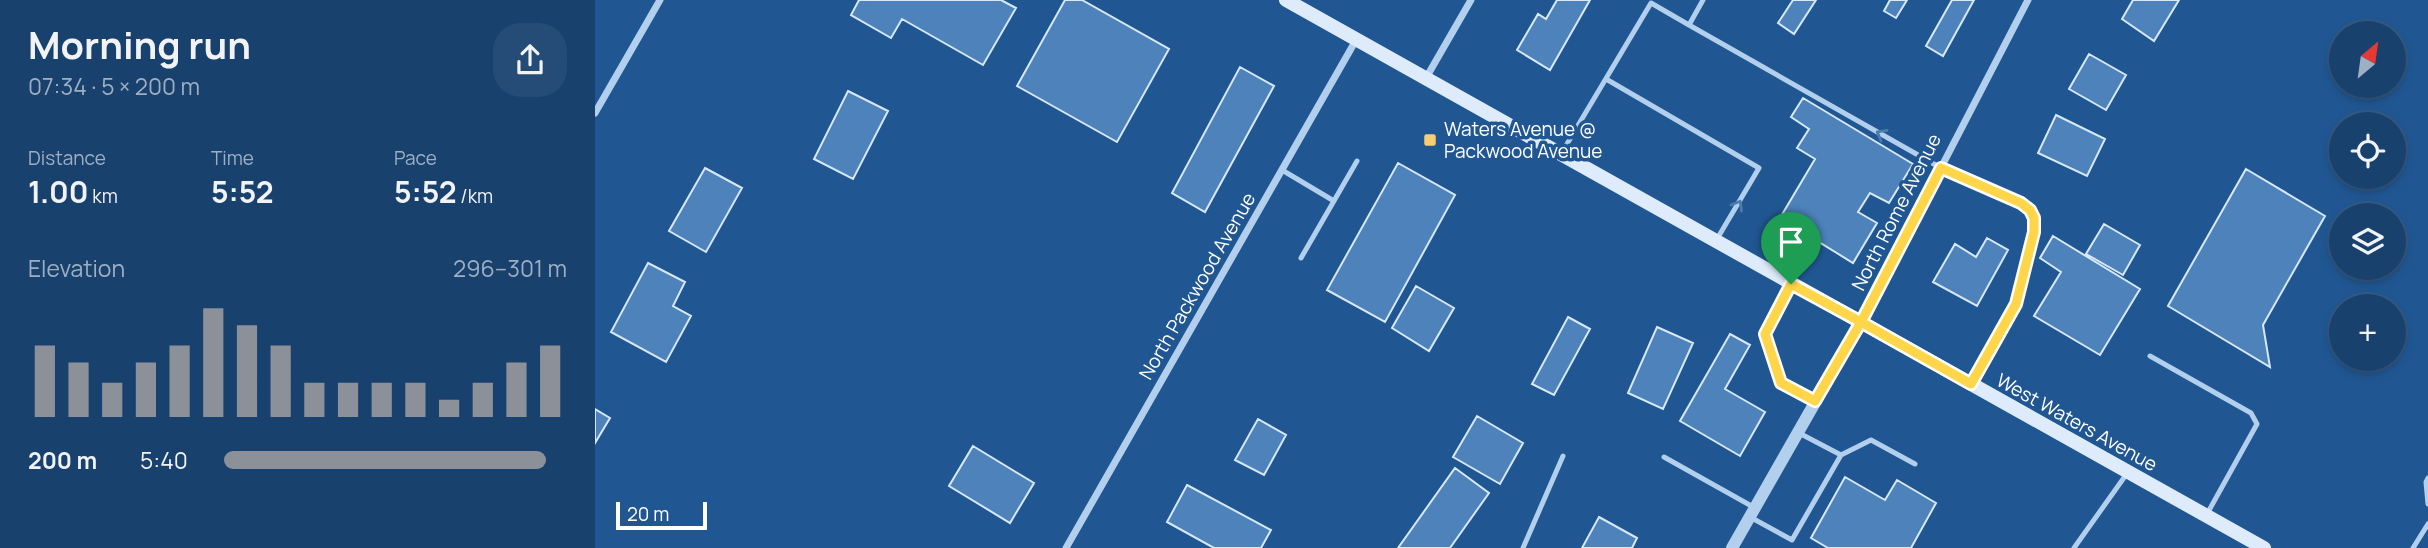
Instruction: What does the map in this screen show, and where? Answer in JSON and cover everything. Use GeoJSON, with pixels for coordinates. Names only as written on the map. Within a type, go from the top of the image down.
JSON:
{"type":"FeatureCollection","features":[{"type":"Feature","properties":{"kind":"main road","name":"West Waters Avenue"},"geometry":{"type":"LineString","coordinates":[[1286,0],[2264,548]]}},
{"type":"Feature","properties":{"kind":"street"},"geometry":{"type":"LineString","coordinates":[[595,113],[660,0]]}},
{"type":"Feature","properties":{"kind":"street"},"geometry":{"type":"LineString","coordinates":[[1426,79],[1471,0]]}},
{"type":"Feature","properties":{"kind":"street","name":"North Rome Avenue"},"geometry":{"type":"LineString","coordinates":[[1732,548],[1861,322],[2028,0]]}},
{"type":"Feature","properties":{"kind":"street","name":"North Packwood Avenue"},"geometry":{"type":"LineString","coordinates":[[1066,548],[1356,40]]}},
{"type":"Feature","properties":{"kind":"lane"},"geometry":{"type":"LineString","coordinates":[[1689,25],[1703,0]]}},
{"type":"Feature","properties":{"kind":"lane"},"geometry":{"type":"LineString","coordinates":[[1561,154],[1651,3],[1941,168],[2021,203],[2030,210],[2034,218],[2034,232],[2016,304],[1971,384]]}},
{"type":"Feature","properties":{"kind":"lane"},"geometry":{"type":"LineString","coordinates":[[1607,79],[1759,168],[1716,241]]}},
{"type":"Feature","properties":{"kind":"lane"},"geometry":{"type":"LineString","coordinates":[[1301,258],[1357,161]]}},
{"type":"Feature","properties":{"kind":"lane"},"geometry":{"type":"LineString","coordinates":[[1282,170],[1333,201]]}},
{"type":"Feature","properties":{"kind":"lane"},"geometry":{"type":"LineString","coordinates":[[1791,284],[1765,334],[1781,383],[1815,401]]}},
{"type":"Feature","properties":{"kind":"lane"},"geometry":{"type":"LineString","coordinates":[[2150,356],[2251,413],[2257,424],[2206,516]]}},
{"type":"Feature","properties":{"kind":"lane"},"geometry":{"type":"LineString","coordinates":[[1798,433],[1840,455]]}},
{"type":"Feature","properties":{"kind":"lane"},"geometry":{"type":"LineString","coordinates":[[1664,457],[1792,540],[1840,455],[1871,440],[1915,464]]}},
{"type":"Feature","properties":{"kind":"lane"},"geometry":{"type":"LineString","coordinates":[[1523,548],[1563,456]]}},
{"type":"Feature","properties":{"kind":"lane"},"geometry":{"type":"LineString","coordinates":[[2074,548],[2129,472]]}},
{"type":"Feature","properties":{"kind":"lane"},"geometry":{"type":"LineString","coordinates":[[2428,478],[2428,503]]}},
{"type":"Feature","properties":{"kind":"lane"},"geometry":{"type":"LineString","coordinates":[[2413,548],[2428,524]]}},
{"type":"Feature","properties":{"kind":"building"},"geometry":{"type":"Polygon","coordinates":[[[859,0],[1001,0],[1016,8],[983,65],[902,19],[891,38],[851,15],[859,0]]]}},
{"type":"Feature","properties":{"kind":"building"},"geometry":{"type":"Polygon","coordinates":[[[1065,0],[1082,0],[1169,49],[1117,142],[1017,86],[1065,0]]]}},
{"type":"Feature","properties":{"kind":"building"},"geometry":{"type":"Polygon","coordinates":[[[1557,0],[1590,0],[1550,70],[1517,50],[1538,14],[1546,19],[1557,0]]]}},
{"type":"Feature","properties":{"kind":"building"},"geometry":{"type":"Polygon","coordinates":[[[1793,0],[1816,0],[1794,34],[1778,23],[1793,0]]]}},
{"type":"Feature","properties":{"kind":"building"},"geometry":{"type":"Polygon","coordinates":[[[1890,0],[1907,0],[1896,18],[1884,11],[1890,0]]]}},
{"type":"Feature","properties":{"kind":"building"},"geometry":{"type":"Polygon","coordinates":[[[1952,0],[1974,0],[1943,56],[1926,46],[1952,0]]]}},
{"type":"Feature","properties":{"kind":"building"},"geometry":{"type":"Polygon","coordinates":[[[2133,0],[2179,0],[2154,41],[2122,19],[2133,0]]]}},
{"type":"Feature","properties":{"kind":"building"},"geometry":{"type":"Polygon","coordinates":[[[2089,54],[2126,75],[2106,110],[2069,89],[2089,54]]]}},
{"type":"Feature","properties":{"kind":"building"},"geometry":{"type":"Polygon","coordinates":[[[1240,67],[1274,86],[1205,212],[1172,193],[1240,67]]]}},
{"type":"Feature","properties":{"kind":"building"},"geometry":{"type":"Polygon","coordinates":[[[848,91],[888,111],[853,179],[814,159],[848,91]]]}},
{"type":"Feature","properties":{"kind":"building"},"geometry":{"type":"Polygon","coordinates":[[[1803,98],[1913,164],[1889,203],[1870,193],[1858,212],[1877,223],[1853,263],[1780,218],[1815,159],[1797,148],[1809,129],[1791,117],[1803,98]]]}},
{"type":"Feature","properties":{"kind":"building"},"geometry":{"type":"Polygon","coordinates":[[[2056,115],[2105,139],[2087,176],[2038,153],[2056,115]]]}},
{"type":"Feature","properties":{"kind":"building"},"geometry":{"type":"Polygon","coordinates":[[[1398,163],[1455,195],[1385,322],[1327,290],[1398,163]]]}},
{"type":"Feature","properties":{"kind":"building"},"geometry":{"type":"Polygon","coordinates":[[[705,168],[742,188],[706,252],[669,231],[705,168]]]}},
{"type":"Feature","properties":{"kind":"building"},"geometry":{"type":"Polygon","coordinates":[[[2246,169],[2325,216],[2263,325],[2270,367],[2168,306],[2246,169]]]}},
{"type":"Feature","properties":{"kind":"building"},"geometry":{"type":"Polygon","coordinates":[[[2104,224],[2140,245],[2123,275],[2086,254],[2104,224]]]}},
{"type":"Feature","properties":{"kind":"building"},"geometry":{"type":"Polygon","coordinates":[[[2053,236],[2140,289],[2100,355],[2034,316],[2061,272],[2040,258],[2053,236]]]}},
{"type":"Feature","properties":{"kind":"building"},"geometry":{"type":"Polygon","coordinates":[[[1987,238],[2008,250],[1977,306],[1933,282],[1955,244],[1976,257],[1987,238]]]}},
{"type":"Feature","properties":{"kind":"building"},"geometry":{"type":"Polygon","coordinates":[[[648,263],[685,282],[673,306],[691,316],[666,362],[611,332],[648,263]]]}},
{"type":"Feature","properties":{"kind":"building"},"geometry":{"type":"Polygon","coordinates":[[[1416,286],[1454,308],[1429,351],[1392,328],[1416,286]]]}},
{"type":"Feature","properties":{"kind":"building"},"geometry":{"type":"Polygon","coordinates":[[[1568,317],[1590,329],[1554,395],[1532,384],[1568,317]]]}},
{"type":"Feature","properties":{"kind":"building"},"geometry":{"type":"Polygon","coordinates":[[[1657,327],[1693,343],[1663,409],[1628,393],[1657,327]]]}},
{"type":"Feature","properties":{"kind":"building"},"geometry":{"type":"Polygon","coordinates":[[[1730,334],[1750,345],[1725,389],[1765,412],[1740,456],[1680,421],[1730,334]]]}},
{"type":"Feature","properties":{"kind":"building"},"geometry":{"type":"Polygon","coordinates":[[[595,409],[610,418],[595,443],[595,409]]]}},
{"type":"Feature","properties":{"kind":"building"},"geometry":{"type":"Polygon","coordinates":[[[1477,416],[1523,443],[1500,484],[1453,457],[1477,416]]]}},
{"type":"Feature","properties":{"kind":"building"},"geometry":{"type":"Polygon","coordinates":[[[1258,419],[1286,435],[1264,475],[1235,460],[1258,419]]]}},
{"type":"Feature","properties":{"kind":"building"},"geometry":{"type":"Polygon","coordinates":[[[973,446],[1034,483],[1010,523],[949,486],[973,446]]]}},
{"type":"Feature","properties":{"kind":"building"},"geometry":{"type":"Polygon","coordinates":[[[1455,468],[1489,493],[1450,548],[1398,548],[1455,468]]]}},
{"type":"Feature","properties":{"kind":"building"},"geometry":{"type":"Polygon","coordinates":[[[1845,477],[1885,500],[1897,480],[1936,503],[1911,548],[1828,548],[1811,538],[1845,477]]]}},
{"type":"Feature","properties":{"kind":"building"},"geometry":{"type":"Polygon","coordinates":[[[1187,485],[1271,530],[1261,548],[1214,548],[1167,522],[1187,485]]]}},
{"type":"Feature","properties":{"kind":"building"},"geometry":{"type":"Polygon","coordinates":[[[1599,517],[1637,538],[1632,548],[1582,548],[1599,517]]]}},
{"type":"Feature","properties":{"kind":"place","name":"Waters Avenue @ Packwood Avenue"},"geometry":{"type":"Point","coordinates":[1430,140]}},
{"type":"Feature","properties":{"kind":"route"},"geometry":{"type":"LineString","coordinates":[[1791,284],[1765,334],[1781,383],[1815,401],[1861,322],[1971,384],[2016,304],[2034,232],[2034,218],[2030,210],[2021,203],[1941,168],[1861,322],[1791,284]]}}]}
